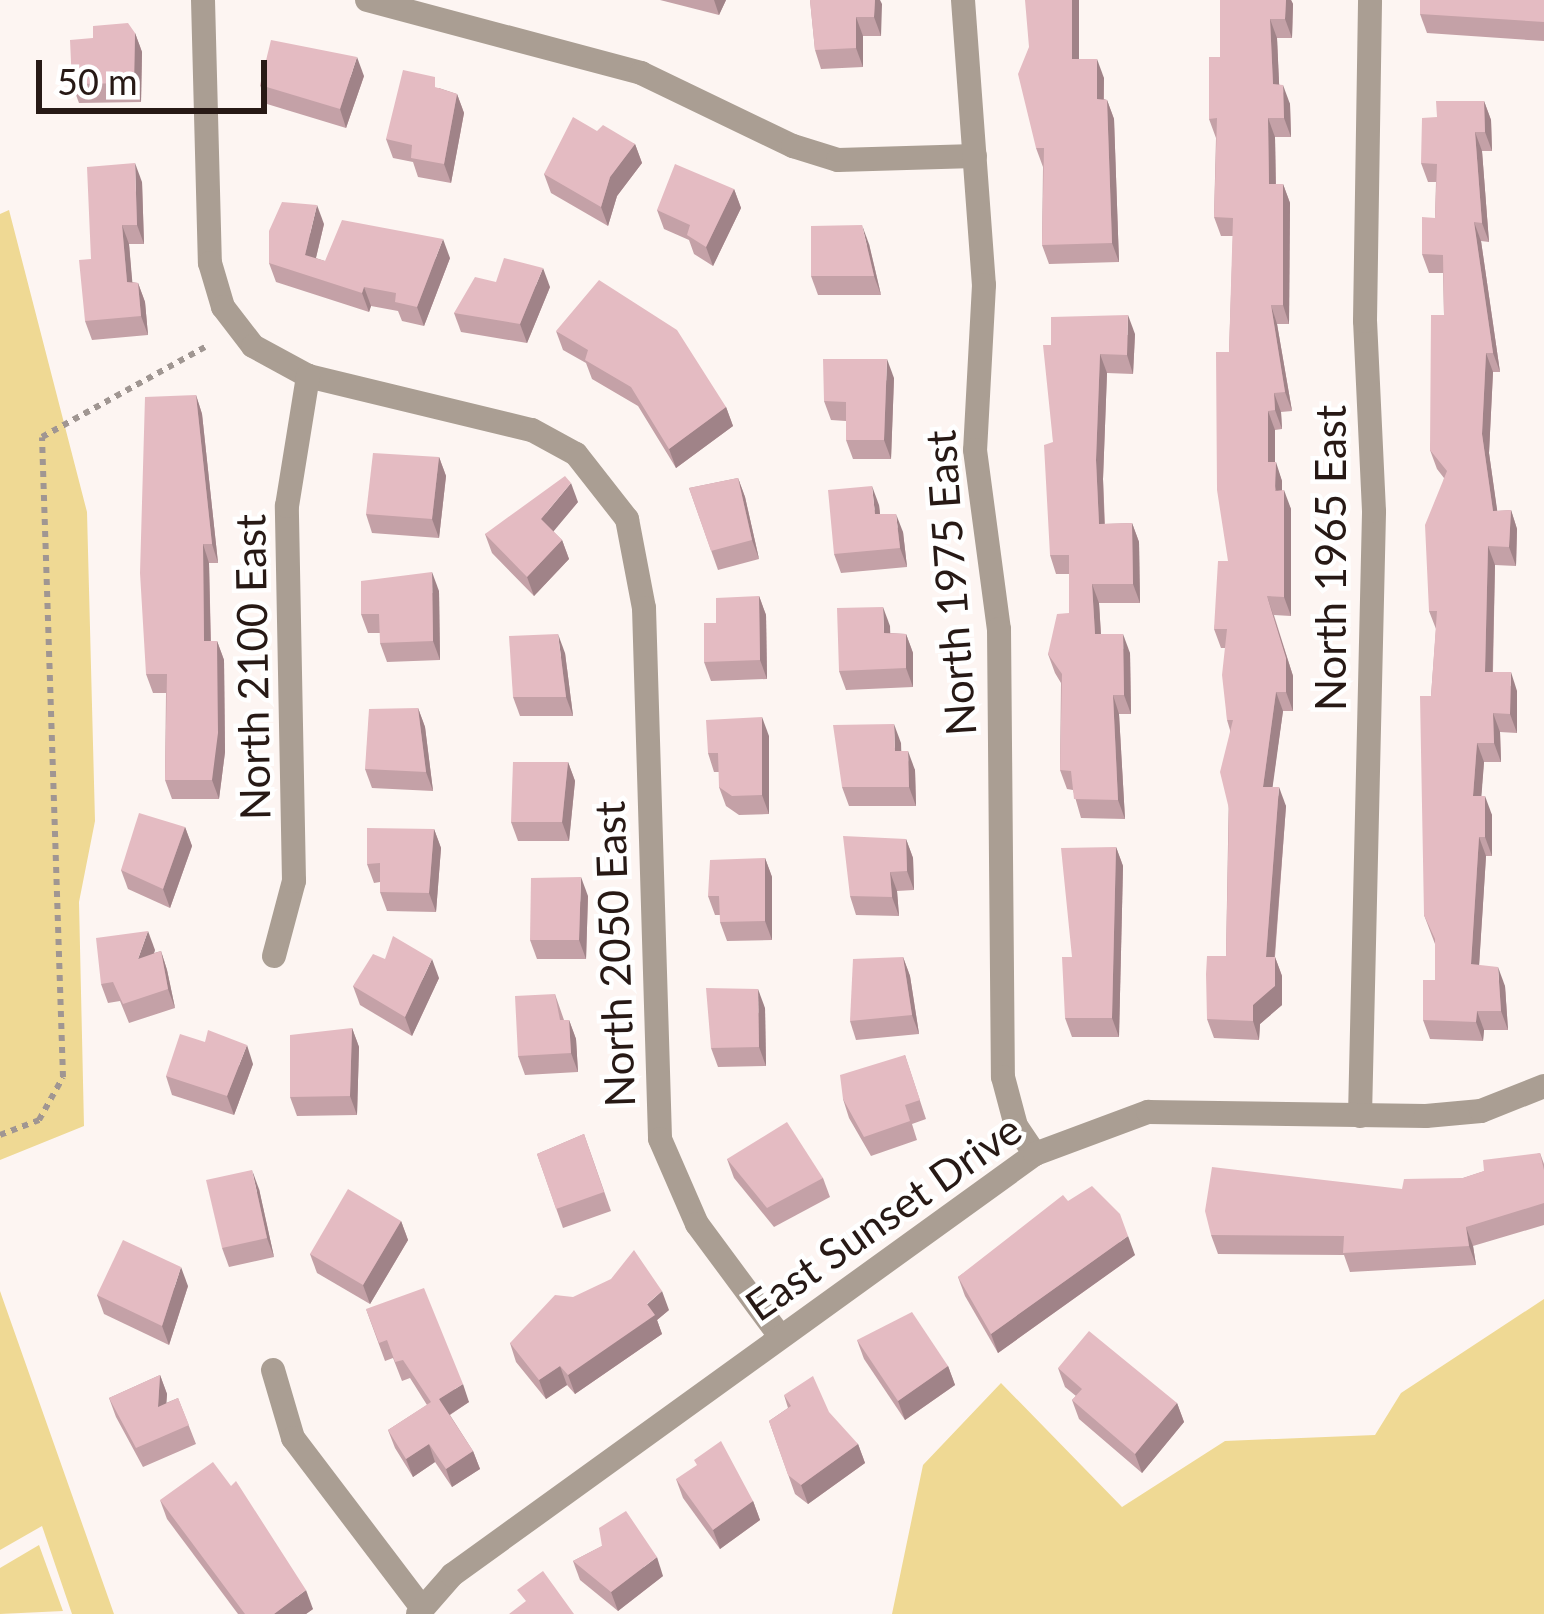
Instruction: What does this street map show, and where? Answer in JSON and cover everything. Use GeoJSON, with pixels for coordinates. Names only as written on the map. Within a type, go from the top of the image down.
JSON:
{"type":"FeatureCollection","features":[{"type":"Feature","properties":{"kind":"street"},"geometry":{"type":"LineString","coordinates":[[203,0],[210,262],[224,307],[254,346],[308,376]]}},
{"type":"Feature","properties":{"kind":"street"},"geometry":{"type":"LineString","coordinates":[[367,0],[640,73],[793,146],[838,160],[975,156]]}},
{"type":"Feature","properties":{"kind":"street","name":"North 1975 East"},"geometry":{"type":"LineString","coordinates":[[963,0],[984,285],[976,450],[999,629],[1004,1077],[1016,1126],[1035,1154]]}},
{"type":"Feature","properties":{"kind":"street","name":"North 1965 East"},"geometry":{"type":"LineString","coordinates":[[1360,1116],[1374,511],[1365,321],[1370,0]]}},
{"type":"Feature","properties":{"kind":"street","name":"North 2050 East"},"geometry":{"type":"LineString","coordinates":[[308,376],[532,430],[576,454],[627,519],[644,608],[660,1139],[697,1224],[778,1335]]}},
{"type":"Feature","properties":{"kind":"street","name":"North 2100 East"},"geometry":{"type":"LineString","coordinates":[[274,956],[294,881],[287,506],[308,376]]}},
{"type":"Feature","properties":{"kind":"street","name":"East Sunset Drive"},"geometry":{"type":"LineString","coordinates":[[420,1611],[452,1575],[778,1335],[1035,1154],[1148,1112],[1360,1116],[1481,1111],[1544,1086]]}},
{"type":"Feature","properties":{"kind":"street"},"geometry":{"type":"LineString","coordinates":[[273,1370],[293,1438],[420,1611]]}},
{"type":"Feature","properties":{"kind":"path"},"geometry":{"type":"LineString","coordinates":[[0,1135],[39,1120],[63,1077],[42,437],[205,347]]}},
{"type":"Feature","properties":{"kind":"shaded area"},"geometry":{"type":"Polygon","coordinates":[[[9,210],[87,512],[95,821],[79,902],[84,1126],[0,1160],[0,214],[9,210]]]}},
{"type":"Feature","properties":{"kind":"shaded area"},"geometry":{"type":"Polygon","coordinates":[[[0,1291],[114,1614],[72,1614],[42,1526],[0,1550],[0,1291]]]}},
{"type":"Feature","properties":{"kind":"shaded area"},"geometry":{"type":"Polygon","coordinates":[[[1544,1299],[1544,1614],[892,1614],[923,1465],[1001,1383],[1122,1507],[1225,1441],[1375,1435],[1401,1393],[1544,1299]]]}},
{"type":"Feature","properties":{"kind":"shaded area"},"geometry":{"type":"Polygon","coordinates":[[[39,1545],[63,1611],[0,1614],[0,1568],[39,1545]]]}},
{"type":"Feature","properties":{"kind":"building"},"geometry":{"type":"Polygon","coordinates":[[[810,0],[875,0],[874,17],[856,17],[856,48],[815,50],[810,0]]]}},
{"type":"Feature","properties":{"kind":"building"},"geometry":{"type":"Polygon","coordinates":[[[1025,0],[1072,0],[1072,59],[1097,59],[1097,99],[1107,100],[1112,243],[1042,245],[1044,148],[1036,148],[1018,74],[1029,47],[1025,0]]]}},
{"type":"Feature","properties":{"kind":"building"},"geometry":{"type":"Polygon","coordinates":[[[1220,0],[1286,0],[1285,19],[1270,19],[1273,84],[1283,85],[1284,118],[1268,118],[1269,184],[1283,184],[1283,305],[1271,305],[1285,392],[1274,393],[1275,410],[1268,411],[1268,462],[1276,462],[1275,491],[1284,490],[1284,597],[1267,596],[1286,658],[1286,692],[1276,692],[1263,787],[1279,787],[1266,957],[1275,957],[1275,986],[1253,1005],[1253,1021],[1207,1019],[1207,956],[1226,956],[1229,809],[1220,772],[1233,720],[1227,720],[1222,675],[1227,629],[1214,629],[1218,561],[1228,561],[1217,490],[1216,352],[1229,352],[1233,218],[1214,217],[1217,118],[1209,119],[1209,57],[1220,57],[1220,0]]]}},
{"type":"Feature","properties":{"kind":"building"},"geometry":{"type":"Polygon","coordinates":[[[1420,0],[1544,0],[1544,22],[1420,14],[1420,0]]]}},
{"type":"Feature","properties":{"kind":"building"},"geometry":{"type":"Polygon","coordinates":[[[128,23],[135,33],[134,83],[72,84],[70,40],[93,38],[93,26],[128,23]]]}},
{"type":"Feature","properties":{"kind":"building"},"geometry":{"type":"Polygon","coordinates":[[[271,40],[357,57],[340,109],[260,85],[271,40]]]}},
{"type":"Feature","properties":{"kind":"building"},"geometry":{"type":"Polygon","coordinates":[[[403,70],[435,77],[435,87],[457,94],[444,164],[411,158],[412,145],[386,139],[403,70]]]}},
{"type":"Feature","properties":{"kind":"building"},"geometry":{"type":"Polygon","coordinates":[[[1436,101],[1484,101],[1485,132],[1475,132],[1482,223],[1474,222],[1493,353],[1486,353],[1482,434],[1493,511],[1511,510],[1509,547],[1488,546],[1485,672],[1511,672],[1510,714],[1493,713],[1494,743],[1477,743],[1473,796],[1485,796],[1485,837],[1479,837],[1471,964],[1498,967],[1501,1011],[1477,1011],[1476,1022],[1423,1020],[1423,980],[1435,980],[1435,939],[1424,915],[1420,696],[1431,696],[1437,611],[1429,611],[1425,525],[1447,471],[1430,450],[1431,315],[1444,315],[1443,255],[1422,254],[1422,217],[1435,218],[1437,164],[1421,163],[1422,118],[1437,117],[1436,101]]]}},
{"type":"Feature","properties":{"kind":"building"},"geometry":{"type":"Polygon","coordinates":[[[573,117],[597,131],[603,125],[635,144],[610,177],[601,207],[544,174],[573,117]]]}},
{"type":"Feature","properties":{"kind":"building"},"geometry":{"type":"Polygon","coordinates":[[[135,163],[137,225],[122,225],[127,282],[138,283],[141,316],[85,321],[79,260],[91,259],[87,167],[135,163]]]}},
{"type":"Feature","properties":{"kind":"building"},"geometry":{"type":"Polygon","coordinates":[[[675,164],[734,189],[706,247],[687,235],[690,225],[657,210],[675,164]]]}},
{"type":"Feature","properties":{"kind":"building"},"geometry":{"type":"Polygon","coordinates":[[[282,202],[317,205],[305,255],[325,261],[342,220],[443,239],[417,307],[395,302],[396,293],[364,287],[362,293],[269,263],[269,231],[282,202]]]}},
{"type":"Feature","properties":{"kind":"building"},"geometry":{"type":"Polygon","coordinates":[[[862,225],[874,276],[811,276],[811,226],[862,225]]]}},
{"type":"Feature","properties":{"kind":"building"},"geometry":{"type":"Polygon","coordinates":[[[504,258],[543,268],[520,324],[454,313],[475,277],[496,282],[504,258]]]}},
{"type":"Feature","properties":{"kind":"building"},"geometry":{"type":"Polygon","coordinates":[[[599,280],[677,330],[726,407],[669,449],[631,387],[585,360],[588,350],[556,331],[599,280]]]}},
{"type":"Feature","properties":{"kind":"building"},"geometry":{"type":"Polygon","coordinates":[[[1128,315],[1127,355],[1100,354],[1096,460],[1099,524],[1132,523],[1133,584],[1092,584],[1095,634],[1123,634],[1124,695],[1113,695],[1118,800],[1074,799],[1071,771],[1060,770],[1062,674],[1048,654],[1057,614],[1069,613],[1069,555],[1050,555],[1044,445],[1053,442],[1043,345],[1051,345],[1051,317],[1128,315]]]}},
{"type":"Feature","properties":{"kind":"building"},"geometry":{"type":"Polygon","coordinates":[[[823,359],[887,359],[884,440],[846,440],[846,402],[824,401],[823,359]]]}},
{"type":"Feature","properties":{"kind":"building"},"geometry":{"type":"Polygon","coordinates":[[[196,395],[212,544],[203,544],[204,641],[217,641],[218,733],[212,780],[165,780],[167,674],[146,674],[140,573],[145,397],[196,395]]]}},
{"type":"Feature","properties":{"kind":"building"},"geometry":{"type":"Polygon","coordinates":[[[373,453],[439,457],[432,519],[366,514],[373,453]]]}},
{"type":"Feature","properties":{"kind":"building"},"geometry":{"type":"Polygon","coordinates":[[[565,476],[571,483],[541,519],[562,540],[527,577],[485,534],[565,476]]]}},
{"type":"Feature","properties":{"kind":"building"},"geometry":{"type":"Polygon","coordinates":[[[738,478],[752,540],[711,551],[689,488],[738,478]]]}},
{"type":"Feature","properties":{"kind":"building"},"geometry":{"type":"Polygon","coordinates":[[[872,486],[875,514],[896,514],[900,548],[834,554],[828,490],[872,486]]]}},
{"type":"Feature","properties":{"kind":"building"},"geometry":{"type":"Polygon","coordinates":[[[432,572],[433,641],[380,643],[379,614],[361,614],[361,581],[432,572]]]}},
{"type":"Feature","properties":{"kind":"building"},"geometry":{"type":"Polygon","coordinates":[[[759,596],[760,660],[704,662],[704,623],[716,623],[716,598],[759,596]]]}},
{"type":"Feature","properties":{"kind":"building"},"geometry":{"type":"Polygon","coordinates":[[[883,607],[884,633],[906,634],[906,668],[839,671],[837,608],[883,607]]]}},
{"type":"Feature","properties":{"kind":"building"},"geometry":{"type":"Polygon","coordinates":[[[558,634],[566,697],[513,697],[509,636],[558,634]]]}},
{"type":"Feature","properties":{"kind":"building"},"geometry":{"type":"Polygon","coordinates":[[[418,708],[426,772],[365,769],[369,709],[418,708]]]}},
{"type":"Feature","properties":{"kind":"building"},"geometry":{"type":"Polygon","coordinates":[[[762,717],[762,795],[732,796],[719,787],[718,753],[708,753],[706,720],[762,717]]]}},
{"type":"Feature","properties":{"kind":"building"},"geometry":{"type":"Polygon","coordinates":[[[894,724],[895,751],[908,751],[909,787],[842,787],[833,725],[894,724]]]}},
{"type":"Feature","properties":{"kind":"building"},"geometry":{"type":"Polygon","coordinates":[[[513,762],[568,762],[562,822],[511,822],[513,762]]]}},
{"type":"Feature","properties":{"kind":"building"},"geometry":{"type":"Polygon","coordinates":[[[139,813],[185,827],[163,889],[121,870],[139,813]]]}},
{"type":"Feature","properties":{"kind":"building"},"geometry":{"type":"Polygon","coordinates":[[[367,828],[434,829],[429,893],[380,892],[380,863],[367,864],[367,828]]]}},
{"type":"Feature","properties":{"kind":"building"},"geometry":{"type":"Polygon","coordinates":[[[843,836],[906,839],[907,871],[890,872],[892,897],[850,896],[843,836]]]}},
{"type":"Feature","properties":{"kind":"building"},"geometry":{"type":"Polygon","coordinates":[[[1116,847],[1112,1018],[1065,1018],[1062,957],[1072,957],[1061,848],[1116,847]]]}},
{"type":"Feature","properties":{"kind":"building"},"geometry":{"type":"Polygon","coordinates":[[[765,858],[765,921],[720,922],[719,896],[708,896],[710,860],[765,858]]]}},
{"type":"Feature","properties":{"kind":"building"},"geometry":{"type":"Polygon","coordinates":[[[581,877],[579,940],[530,940],[531,878],[581,877]]]}},
{"type":"Feature","properties":{"kind":"building"},"geometry":{"type":"Polygon","coordinates":[[[148,931],[138,959],[161,951],[168,989],[123,1004],[113,982],[101,984],[96,938],[148,931]]]}},
{"type":"Feature","properties":{"kind":"building"},"geometry":{"type":"Polygon","coordinates":[[[393,936],[432,959],[405,1017],[353,986],[373,954],[385,959],[393,936]]]}},
{"type":"Feature","properties":{"kind":"building"},"geometry":{"type":"Polygon","coordinates":[[[903,957],[912,1015],[850,1021],[853,959],[903,957]]]}},
{"type":"Feature","properties":{"kind":"building"},"geometry":{"type":"Polygon","coordinates":[[[706,988],[758,989],[759,1047],[711,1048],[706,988]]]}},
{"type":"Feature","properties":{"kind":"building"},"geometry":{"type":"Polygon","coordinates":[[[555,994],[560,1020],[569,1020],[571,1053],[518,1056],[515,996],[555,994]]]}},
{"type":"Feature","properties":{"kind":"building"},"geometry":{"type":"Polygon","coordinates":[[[352,1028],[350,1096],[290,1097],[290,1035],[352,1028]]]}},
{"type":"Feature","properties":{"kind":"building"},"geometry":{"type":"Polygon","coordinates":[[[208,1030],[247,1045],[227,1096],[166,1076],[180,1034],[205,1042],[208,1030]]]}},
{"type":"Feature","properties":{"kind":"building"},"geometry":{"type":"Polygon","coordinates":[[[905,1055],[920,1100],[905,1105],[910,1121],[864,1137],[843,1099],[840,1075],[905,1055]]]}},
{"type":"Feature","properties":{"kind":"building"},"geometry":{"type":"Polygon","coordinates":[[[787,1122],[823,1178],[767,1208],[727,1159],[787,1122]]]}},
{"type":"Feature","properties":{"kind":"building"},"geometry":{"type":"Polygon","coordinates":[[[584,1134],[604,1192],[556,1209],[537,1154],[584,1134]]]}},
{"type":"Feature","properties":{"kind":"building"},"geometry":{"type":"Polygon","coordinates":[[[1540,1153],[1544,1203],[1466,1227],[1469,1246],[1343,1253],[1344,1236],[1211,1235],[1205,1211],[1212,1167],[1402,1189],[1404,1179],[1463,1178],[1484,1171],[1483,1160],[1540,1153]]]}},
{"type":"Feature","properties":{"kind":"building"},"geometry":{"type":"Polygon","coordinates":[[[252,1170],[267,1238],[222,1248],[206,1180],[252,1170]]]}},
{"type":"Feature","properties":{"kind":"building"},"geometry":{"type":"Polygon","coordinates":[[[1092,1186],[1120,1214],[1128,1236],[991,1334],[958,1277],[1063,1195],[1068,1201],[1092,1186]]]}},
{"type":"Feature","properties":{"kind":"building"},"geometry":{"type":"Polygon","coordinates":[[[348,1189],[401,1221],[363,1285],[310,1254],[348,1189]]]}},
{"type":"Feature","properties":{"kind":"building"},"geometry":{"type":"Polygon","coordinates":[[[123,1240],[181,1267],[162,1326],[97,1295],[123,1240]]]}},
{"type":"Feature","properties":{"kind":"building"},"geometry":{"type":"Polygon","coordinates":[[[634,1250],[662,1291],[647,1304],[655,1315],[568,1375],[560,1366],[539,1380],[510,1343],[555,1295],[573,1297],[611,1279],[634,1250]]]}},
{"type":"Feature","properties":{"kind":"building"},"geometry":{"type":"Polygon","coordinates":[[[424,1288],[463,1384],[439,1399],[473,1451],[446,1469],[429,1444],[406,1459],[388,1430],[431,1402],[403,1360],[395,1362],[387,1340],[379,1343],[366,1309],[424,1288]]]}},
{"type":"Feature","properties":{"kind":"building"},"geometry":{"type":"Polygon","coordinates":[[[912,1312],[948,1366],[898,1401],[857,1340],[912,1312]]]}},
{"type":"Feature","properties":{"kind":"building"},"geometry":{"type":"Polygon","coordinates":[[[1089,1331],[1177,1403],[1135,1454],[1072,1400],[1082,1389],[1058,1368],[1089,1331]]]}},
{"type":"Feature","properties":{"kind":"building"},"geometry":{"type":"Polygon","coordinates":[[[160,1375],[158,1407],[178,1398],[189,1425],[136,1448],[109,1398],[160,1375]]]}},
{"type":"Feature","properties":{"kind":"building"},"geometry":{"type":"Polygon","coordinates":[[[813,1376],[829,1412],[858,1444],[801,1485],[788,1475],[769,1421],[791,1406],[784,1395],[813,1376]]]}},
{"type":"Feature","properties":{"kind":"building"},"geometry":{"type":"Polygon","coordinates":[[[721,1441],[753,1501],[713,1530],[676,1479],[721,1441]]]}},
{"type":"Feature","properties":{"kind":"building"},"geometry":{"type":"Polygon","coordinates":[[[213,1462],[231,1486],[236,1481],[306,1590],[274,1614],[245,1614],[160,1500],[213,1462]]]}},
{"type":"Feature","properties":{"kind":"building"},"geometry":{"type":"Polygon","coordinates":[[[626,1511],[657,1557],[611,1592],[573,1561],[602,1546],[599,1528],[626,1511]]]}},
{"type":"Feature","properties":{"kind":"building"},"geometry":{"type":"Polygon","coordinates":[[[543,1571],[574,1614],[509,1614],[526,1601],[517,1590],[543,1571]]]}}]}
